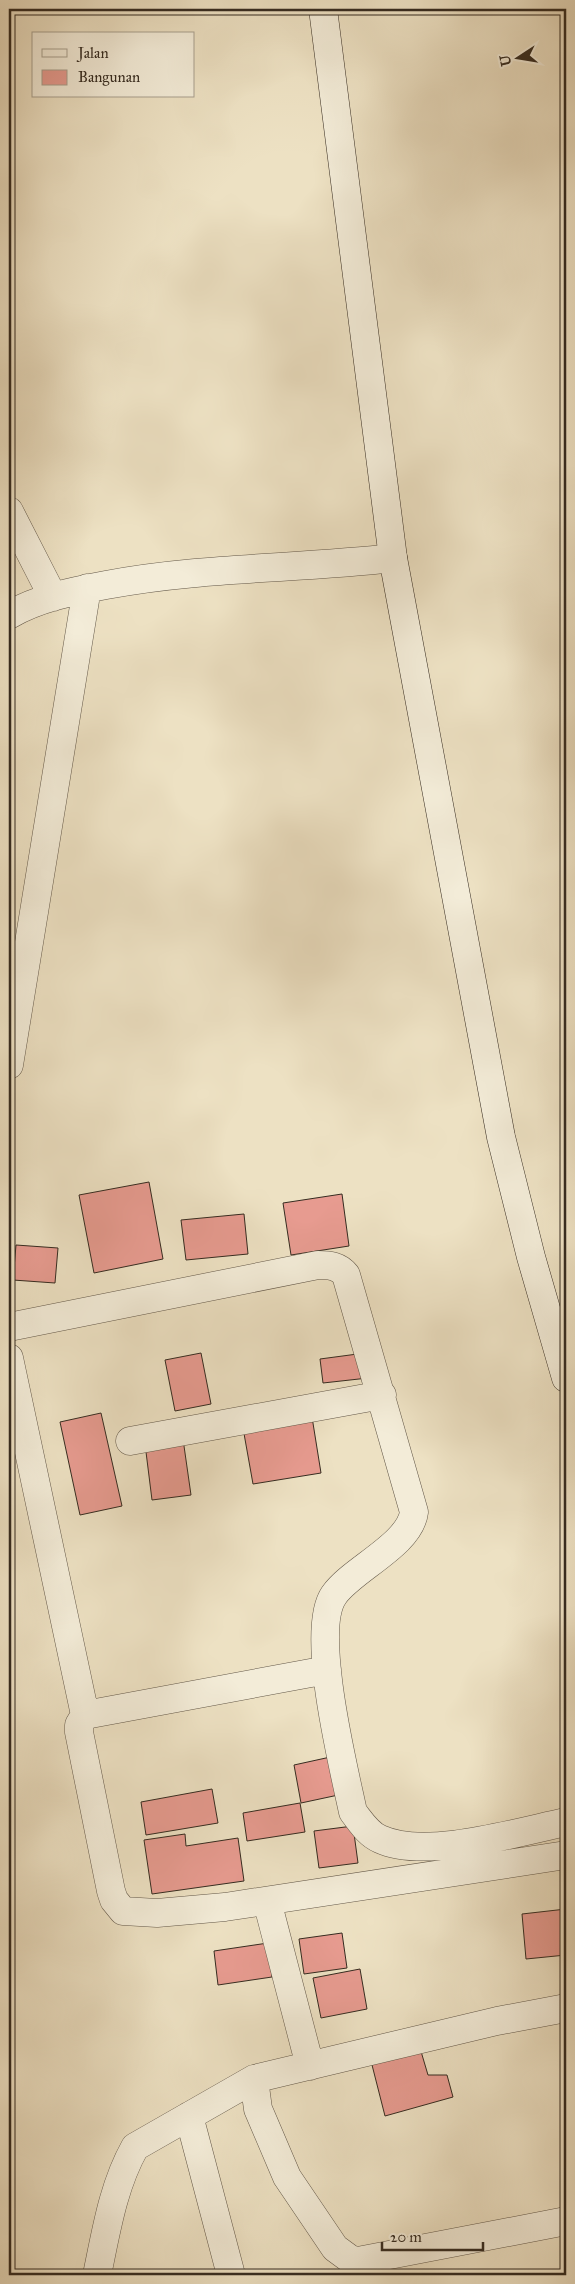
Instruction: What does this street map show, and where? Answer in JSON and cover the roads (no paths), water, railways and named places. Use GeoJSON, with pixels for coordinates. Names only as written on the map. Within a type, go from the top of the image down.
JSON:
{"type":"FeatureCollection","features":[{"type":"Feature","properties":{"kind":"street"},"geometry":{"type":"LineString","coordinates":[[323,9],[393,558],[501,1138],[531,1257],[566,1378]]}},
{"type":"Feature","properties":{"kind":"street"},"geometry":{"type":"LineString","coordinates":[[9,512],[53,597]]}},
{"type":"Feature","properties":{"kind":"street"},"geometry":{"type":"LineString","coordinates":[[9,615],[20,608],[53,597],[87,588],[139,579],[200,572],[342,564],[393,558]]}},
{"type":"Feature","properties":{"kind":"street"},"geometry":{"type":"LineString","coordinates":[[9,1065],[87,588]]}},
{"type":"Feature","properties":{"kind":"street"},"geometry":{"type":"LineString","coordinates":[[9,1327],[318,1265],[335,1266],[346,1275],[382,1395],[398,1462],[414,1512],[410,1526],[394,1543],[350,1579],[333,1596],[325,1618],[324,1636],[327,1670],[353,1812],[362,1824],[379,1839],[393,1844],[418,1848],[472,1841],[566,1822]]}},
{"type":"Feature","properties":{"kind":"street"},"geometry":{"type":"LineString","coordinates":[[9,1358],[85,1715],[79,1725],[79,1732],[111,1891],[114,1900],[124,1911],[156,1913],[267,1901],[566,1855]]}},
{"type":"Feature","properties":{"kind":"street"},"geometry":{"type":"LineString","coordinates":[[130,1440],[382,1395]]}},
{"type":"Feature","properties":{"kind":"street"},"geometry":{"type":"LineString","coordinates":[[85,1715],[327,1670]]}},
{"type":"Feature","properties":{"kind":"street"},"geometry":{"type":"LineString","coordinates":[[267,1901],[310,2066]]}},
{"type":"Feature","properties":{"kind":"street"},"geometry":{"type":"LineString","coordinates":[[97,2275],[118,2185],[125,2165],[135,2147],[254,2078],[497,2020],[566,2008]]}},
{"type":"Feature","properties":{"kind":"street"},"geometry":{"type":"LineString","coordinates":[[254,2078],[258,2109],[287,2176],[334,2248],[350,2260],[358,2261],[566,2220]]}},
{"type":"Feature","properties":{"kind":"street"},"geometry":{"type":"LineString","coordinates":[[189,2116],[231,2275]]}}]}
